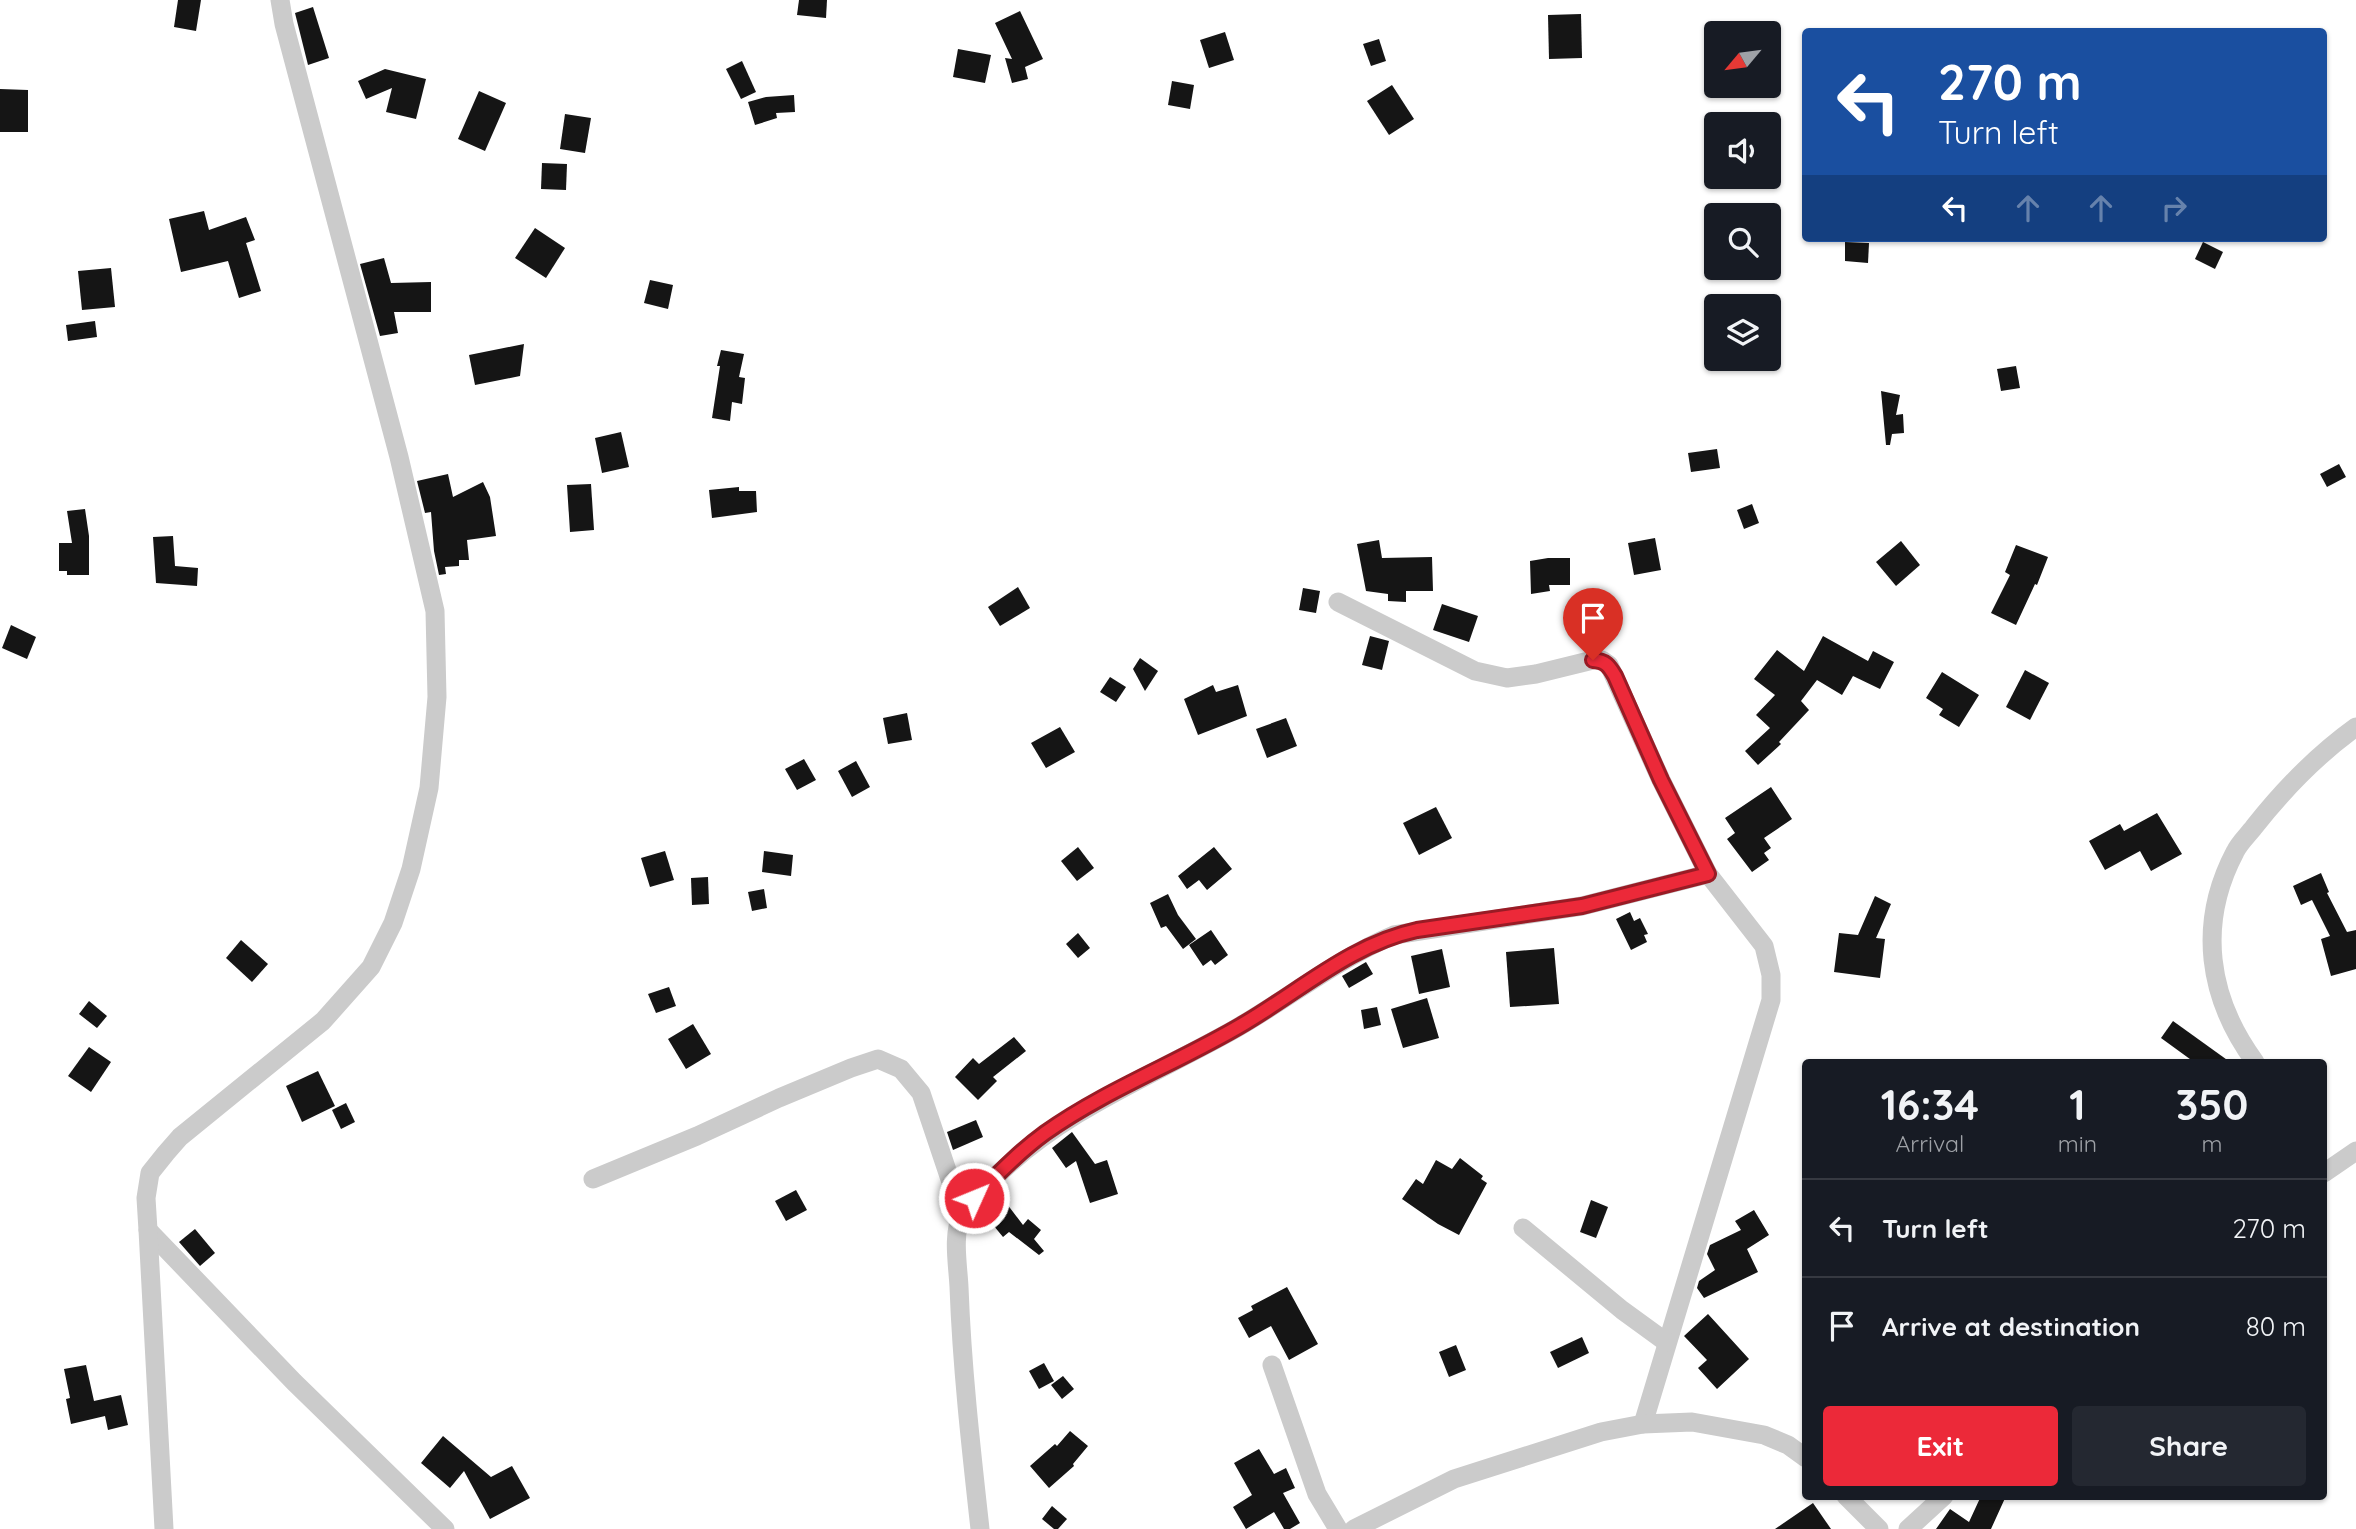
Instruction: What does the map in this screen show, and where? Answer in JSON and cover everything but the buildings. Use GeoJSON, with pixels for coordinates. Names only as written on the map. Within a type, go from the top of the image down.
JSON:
{"type":"FeatureCollection","features":[{"type":"Feature","properties":{"kind":"street"},"geometry":{"type":"LineString","coordinates":[[164,1529],[146,1198],[150,1173],[180,1137],[323,1021],[371,967],[393,923],[411,869],[429,788],[437,697],[435,611],[399,457],[287,37],[280,0]]}},
{"type":"Feature","properties":{"kind":"street"},"geometry":{"type":"LineString","coordinates":[[1338,602],[1475,671],[1507,678],[1593,660],[1602,660],[1609,665],[1661,780],[1708,874],[1764,946],[1771,975],[1771,1000],[1643,1423]]}},
{"type":"Feature","properties":{"kind":"street"},"geometry":{"type":"LineString","coordinates":[[2253,1059],[2229,1019],[2215,977],[2210,939],[2215,901],[2235,851],[2272,804],[2324,750],[2356,727]]}},
{"type":"Feature","properties":{"kind":"street"},"geometry":{"type":"LineString","coordinates":[[980,1529],[962,1364],[957,1237],[962,1215],[974,1198],[1007,1165],[1045,1134],[1107,1095],[1233,1030],[1369,946],[1394,935],[1582,906],[1708,874]]}},
{"type":"Feature","properties":{"kind":"street"},"geometry":{"type":"LineString","coordinates":[[593,1179],[851,1068],[878,1059],[901,1069],[921,1093],[962,1215]]}},
{"type":"Feature","properties":{"kind":"street"},"geometry":{"type":"LineString","coordinates":[[2327,1148],[2348,1155]]}},
{"type":"Feature","properties":{"kind":"street"},"geometry":{"type":"LineString","coordinates":[[2327,1170],[2348,1155]]}},
{"type":"Feature","properties":{"kind":"street"},"geometry":{"type":"LineString","coordinates":[[1523,1228],[1622,1310],[1666,1342]]}},
{"type":"Feature","properties":{"kind":"street"},"geometry":{"type":"LineString","coordinates":[[148,1230],[294,1382],[445,1529]]}},
{"type":"Feature","properties":{"kind":"street"},"geometry":{"type":"LineString","coordinates":[[1272,1365],[1317,1494],[1338,1529]]}},
{"type":"Feature","properties":{"kind":"street"},"geometry":{"type":"LineString","coordinates":[[1354,1529],[1454,1479],[1601,1432],[1643,1423],[1692,1422],[1764,1435],[1788,1445],[1802,1455]]}},
{"type":"Feature","properties":{"kind":"street"},"geometry":{"type":"LineString","coordinates":[[1850,1500],[1879,1529]]}},
{"type":"Feature","properties":{"kind":"street"},"geometry":{"type":"LineString","coordinates":[[1908,1529],[1940,1500]]}},
{"type":"Feature","properties":{"kind":"route"},"geometry":{"type":"LineString","coordinates":[[974,1198],[1007,1165],[1045,1134],[1107,1095],[1233,1030],[1369,946],[1394,935],[1417,930],[1582,906],[1708,874],[1661,780],[1615,676],[1609,665],[1602,660],[1593,660]]}}]}
